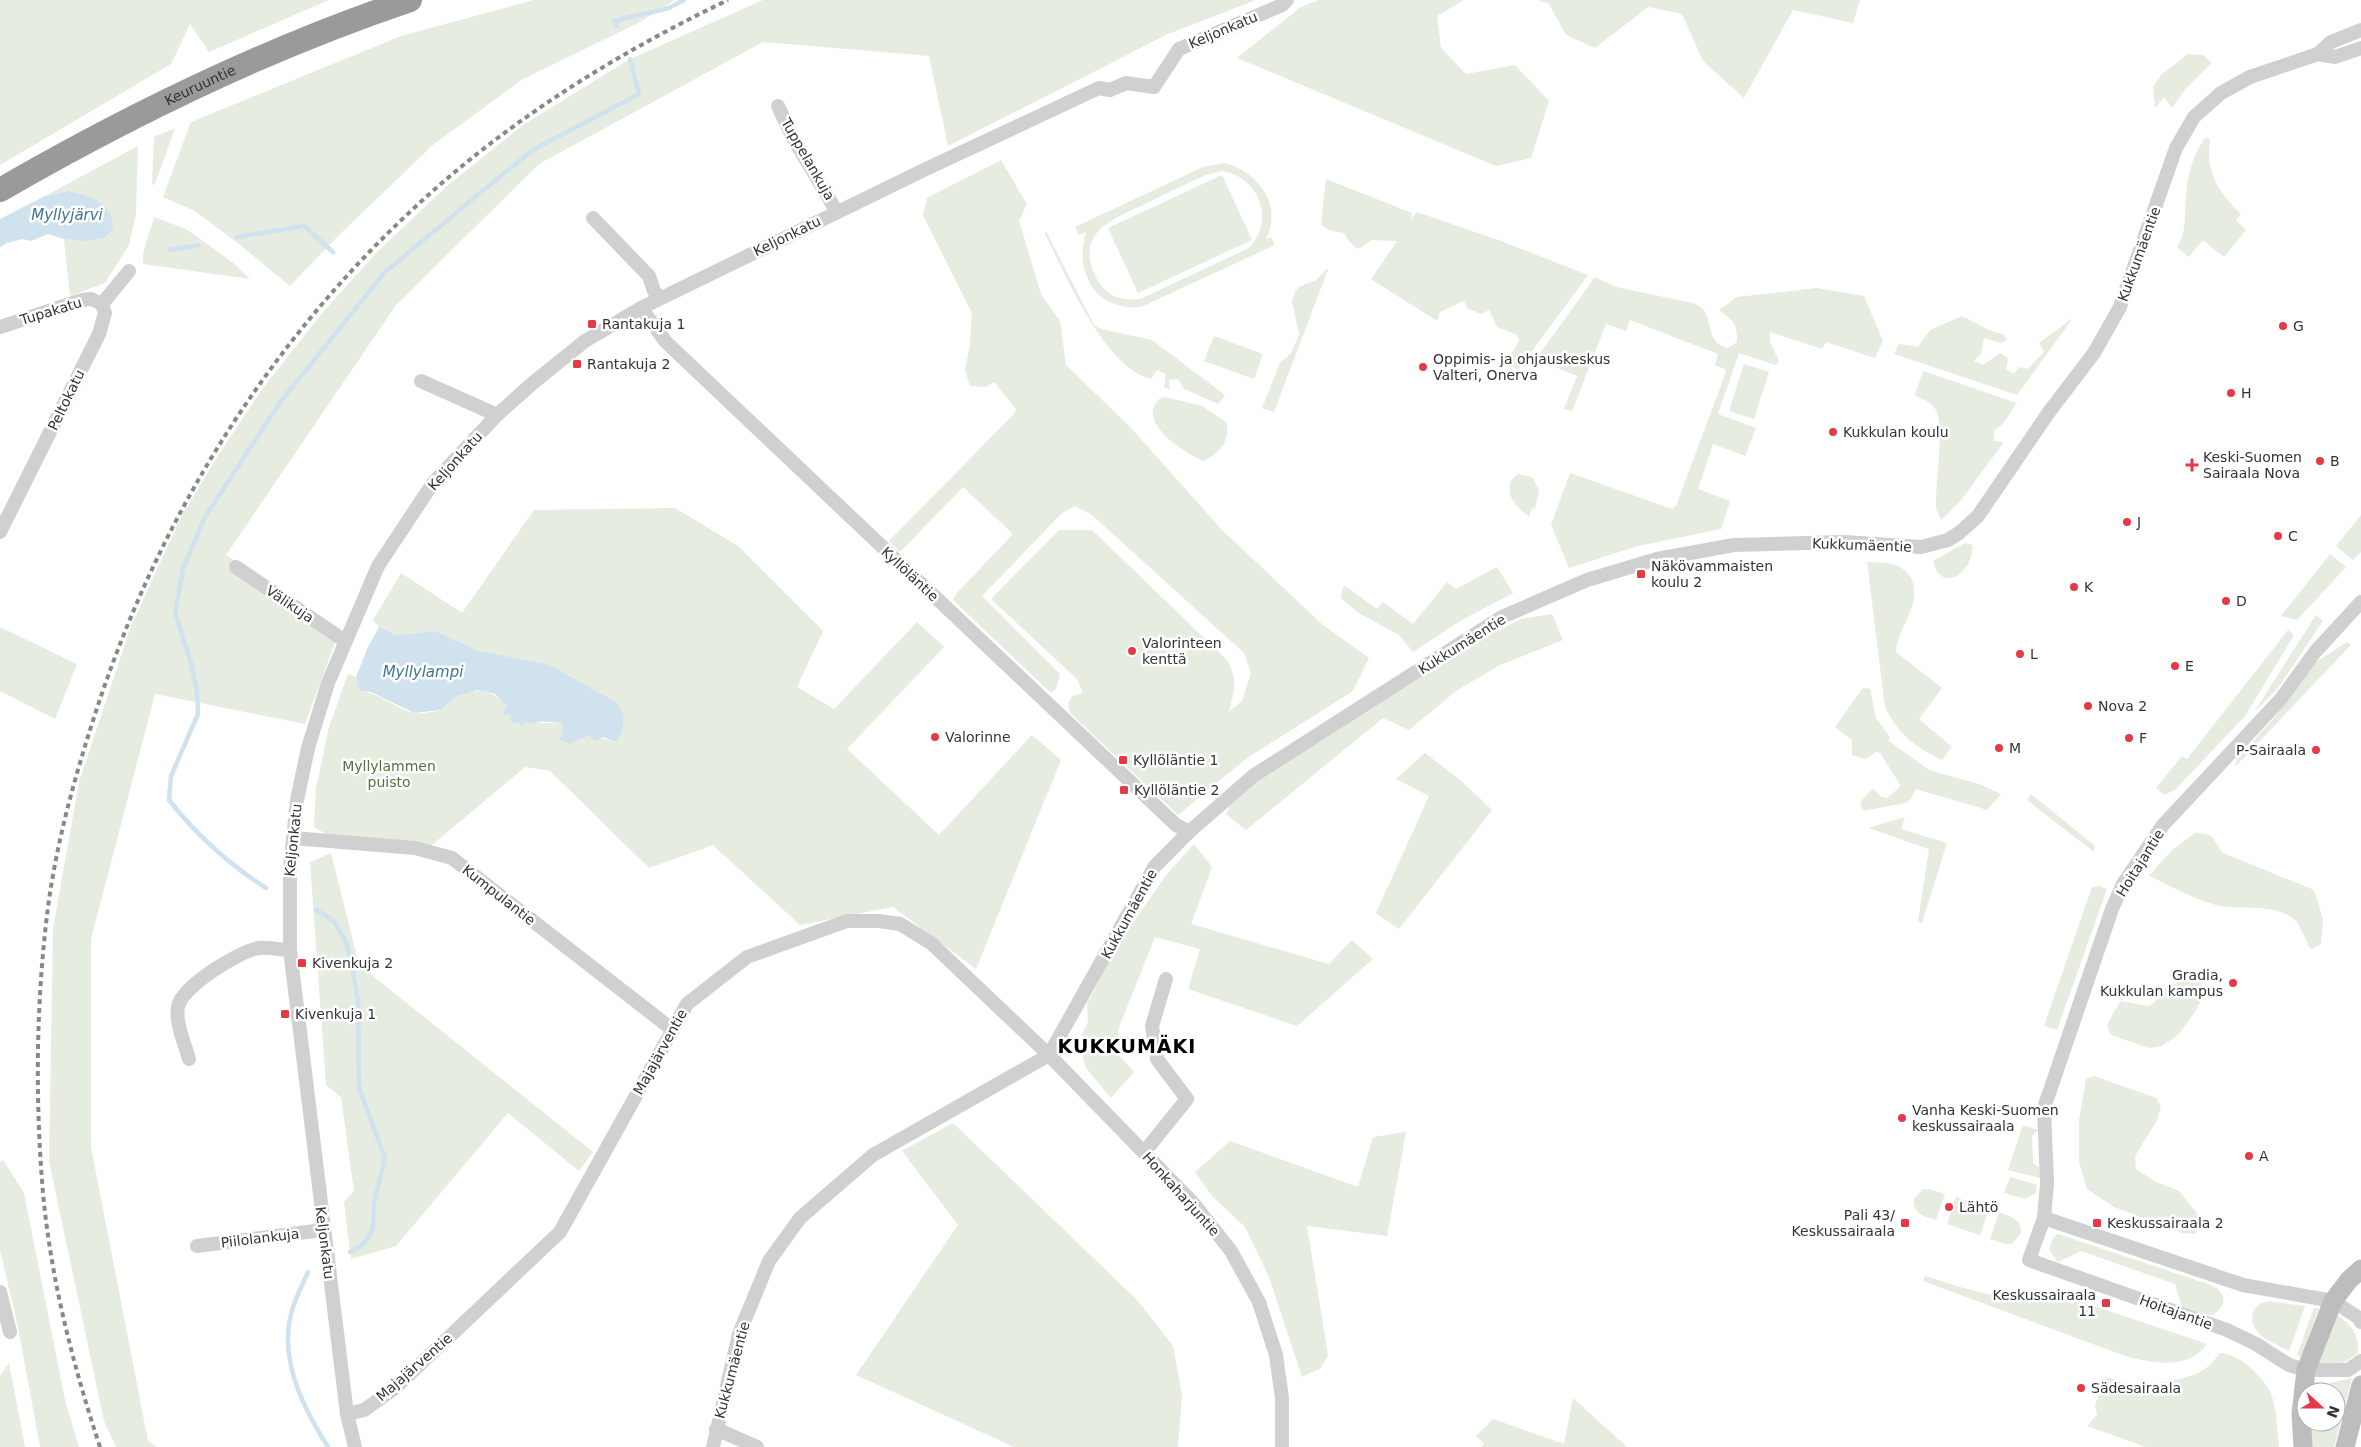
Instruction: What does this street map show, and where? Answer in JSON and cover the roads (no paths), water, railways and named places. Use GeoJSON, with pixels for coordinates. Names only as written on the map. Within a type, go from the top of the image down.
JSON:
{"type":"FeatureCollection","features":[{"type":"Feature","properties":{"kind":"highway","name":"Keuruuntie"},"geometry":{"type":"LineString","coordinates":[[0,190],[69,150],[182,94],[350,20],[410,0]]}},
{"type":"Feature","properties":{"kind":"main road"},"geometry":{"type":"LineString","coordinates":[[2303,1447],[2301,1414],[2306,1370],[2333,1301],[2349,1280],[2361,1269]]}},
{"type":"Feature","properties":{"kind":"main road"},"geometry":{"type":"LineString","coordinates":[[2345,1447],[2361,1385]]}},
{"type":"Feature","properties":{"kind":"street","name":"Keljonkatu"},"geometry":{"type":"LineString","coordinates":[[355,1447],[347,1414],[323,1230],[290,950],[288,913],[297,800],[308,748],[328,684],[378,566],[433,483],[497,415],[585,341],[660,298],[1099,88],[1110,90],[1126,83],[1154,87],[1167,64],[1179,49],[1282,5],[1287,0]]}},
{"type":"Feature","properties":{"kind":"street","name":"Kukkumäentie"},"geometry":{"type":"LineString","coordinates":[[713,1447],[739,1334],[769,1261],[800,1218],[873,1155],[1049,1055],[1155,866],[1189,832],[1253,776],[1494,622],[1587,580],[1657,559],[1734,545],[1844,542],[1921,547],[1948,540],[1959,533],[1978,516],[2050,412],[2094,353],[2120,307],[2176,148],[2194,116],[2221,93],[2250,78],[2318,54],[2331,42],[2361,30]]}},
{"type":"Feature","properties":{"kind":"street","name":"Kukkumäentie"},"geometry":{"type":"LineString","coordinates":[[2318,54],[2335,57],[2361,48]]}},
{"type":"Feature","properties":{"kind":"street","name":"Tuppelankuja"},"geometry":{"type":"LineString","coordinates":[[778,106],[793,138],[837,212]]}},
{"type":"Feature","properties":{"kind":"street"},"geometry":{"type":"LineString","coordinates":[[593,218],[649,276],[654,291],[660,298]]}},
{"type":"Feature","properties":{"kind":"street"},"geometry":{"type":"LineString","coordinates":[[102,304],[129,271]]}},
{"type":"Feature","properties":{"kind":"street","name":"Tupakatu"},"geometry":{"type":"LineString","coordinates":[[0,327],[82,300],[92,299],[102,304]]}},
{"type":"Feature","properties":{"kind":"street","name":"Peltokatu"},"geometry":{"type":"LineString","coordinates":[[0,532],[99,334],[105,314],[102,304]]}},
{"type":"Feature","properties":{"kind":"street","name":"Kyllöläntie"},"geometry":{"type":"LineString","coordinates":[[641,308],[666,342],[1176,825],[1189,832]]}},
{"type":"Feature","properties":{"kind":"street"},"geometry":{"type":"LineString","coordinates":[[421,381],[497,415]]}},
{"type":"Feature","properties":{"kind":"street","name":"Välikuja"},"geometry":{"type":"LineString","coordinates":[[236,567],[345,641]]}},
{"type":"Feature","properties":{"kind":"street","name":"Hoitajantie"},"geometry":{"type":"LineString","coordinates":[[2361,602],[2314,652],[2280,700],[2163,825],[2123,884],[2044,1108],[2047,1183],[2044,1218],[2029,1260],[2227,1330],[2290,1364],[2306,1370],[2348,1370],[2361,1361]]}},
{"type":"Feature","properties":{"kind":"street","name":"Kumpulantie"},"geometry":{"type":"LineString","coordinates":[[293,838],[415,848],[452,858],[673,1030]]}},
{"type":"Feature","properties":{"kind":"street","name":"Majajärventie"},"geometry":{"type":"LineString","coordinates":[[347,1414],[364,1410],[395,1388],[560,1232],[687,1004],[747,957],[847,921],[879,921],[900,924],[931,944],[1049,1055]]}},
{"type":"Feature","properties":{"kind":"street"},"geometry":{"type":"LineString","coordinates":[[189,1059],[178,1020],[178,1007],[182,996],[194,984],[235,957],[259,948],[290,950]]}},
{"type":"Feature","properties":{"kind":"street"},"geometry":{"type":"LineString","coordinates":[[1150,1145],[1187,1098],[1157,1059],[1152,1026],[1166,979]]}},
{"type":"Feature","properties":{"kind":"street","name":"Honkaharjuntie"},"geometry":{"type":"LineString","coordinates":[[1049,1055],[1194,1204],[1231,1251],[1259,1302],[1276,1355],[1282,1398],[1282,1447]]}},
{"type":"Feature","properties":{"kind":"street"},"geometry":{"type":"LineString","coordinates":[[2044,1218],[2243,1286],[2333,1301],[2359,1318],[2361,1322]]}},
{"type":"Feature","properties":{"kind":"street","name":"Piilolankuja"},"geometry":{"type":"LineString","coordinates":[[197,1246],[323,1230]]}},
{"type":"Feature","properties":{"kind":"street"},"geometry":{"type":"LineString","coordinates":[[0,1292],[10,1332]]}},
{"type":"Feature","properties":{"kind":"street"},"geometry":{"type":"LineString","coordinates":[[716,1429],[757,1447]]}},
{"type":"Feature","properties":{"kind":"water","name":"Myllyjärvi"},"geometry":{"type":"Polygon","coordinates":[[[67,191],[84,195],[105,207],[112,221],[113,230],[103,238],[83,241],[64,239],[48,234],[31,241],[23,239],[0,247],[0,219],[43,197],[67,191]]]}},
{"type":"Feature","properties":{"kind":"water","name":"Myllylampi"},"geometry":{"type":"Polygon","coordinates":[[[379,627],[396,635],[436,631],[476,650],[550,665],[617,703],[624,715],[622,732],[616,742],[603,737],[595,741],[588,735],[570,744],[560,740],[563,728],[560,722],[532,724],[526,722],[522,727],[519,723],[511,722],[510,715],[503,715],[503,711],[507,707],[495,694],[477,690],[457,696],[441,710],[414,713],[371,692],[360,691],[356,677],[368,647],[379,627]]]}},
{"type":"Feature","properties":{"kind":"waterway"},"geometry":{"type":"LineString","coordinates":[[616,26],[614,21],[669,8],[684,0]]}},
{"type":"Feature","properties":{"kind":"waterway"},"geometry":{"type":"LineString","coordinates":[[266,888],[214,848],[169,800],[171,776],[198,714],[197,692],[191,663],[175,613],[183,569],[205,517],[281,401],[385,272],[531,151],[639,94],[630,59]]}},
{"type":"Feature","properties":{"kind":"waterway"},"geometry":{"type":"LineString","coordinates":[[237,237],[304,226],[333,252]]}},
{"type":"Feature","properties":{"kind":"waterway"},"geometry":{"type":"LineString","coordinates":[[170,250],[199,245]]}},
{"type":"Feature","properties":{"kind":"waterway"},"geometry":{"type":"LineString","coordinates":[[316,910],[334,921],[346,942],[358,1002],[359,1088],[385,1158],[374,1202],[373,1229],[363,1244],[350,1252]]}},
{"type":"Feature","properties":{"kind":"waterway"},"geometry":{"type":"LineString","coordinates":[[308,1272],[293,1307],[289,1325],[288,1344],[290,1362],[301,1398],[328,1447]]}},
{"type":"Feature","properties":{"kind":"railway"},"geometry":{"type":"LineString","coordinates":[[100,1447],[72,1354],[51,1258],[40,1157],[38,1050],[41,978],[51,885],[71,795],[90,730],[117,651],[149,575],[186,502],[228,431],[274,364],[326,300],[382,239],[443,182],[509,129],[616,60],[728,0]]}},
{"type":"Feature","properties":{"kind":"place","name":"Rantakuja 1"},"geometry":{"type":"Point","coordinates":[592,324]}},
{"type":"Feature","properties":{"kind":"place","name":"G"},"geometry":{"type":"Point","coordinates":[2283,326]}},
{"type":"Feature","properties":{"kind":"place","name":"Rantakuja 2"},"geometry":{"type":"Point","coordinates":[577,364]}},
{"type":"Feature","properties":{"kind":"place","name":"Oppimis- ja ohjauskeskus Valteri, Onerva"},"geometry":{"type":"Point","coordinates":[1423,367]}},
{"type":"Feature","properties":{"kind":"place","name":"H"},"geometry":{"type":"Point","coordinates":[2231,393]}},
{"type":"Feature","properties":{"kind":"place","name":"Kukkulan koulu"},"geometry":{"type":"Point","coordinates":[1833,432]}},
{"type":"Feature","properties":{"kind":"place","name":"B"},"geometry":{"type":"Point","coordinates":[2320,461]}},
{"type":"Feature","properties":{"kind":"place","name":"Keski-Suomen Sairaala Nova"},"geometry":{"type":"Point","coordinates":[2192,465]}},
{"type":"Feature","properties":{"kind":"place","name":"J"},"geometry":{"type":"Point","coordinates":[2127,522]}},
{"type":"Feature","properties":{"kind":"place","name":"C"},"geometry":{"type":"Point","coordinates":[2278,536]}},
{"type":"Feature","properties":{"kind":"place","name":"Näkövammaisten koulu 2"},"geometry":{"type":"Point","coordinates":[1641,574]}},
{"type":"Feature","properties":{"kind":"place","name":"K"},"geometry":{"type":"Point","coordinates":[2074,587]}},
{"type":"Feature","properties":{"kind":"place","name":"D"},"geometry":{"type":"Point","coordinates":[2226,601]}},
{"type":"Feature","properties":{"kind":"place","name":"Valorinteen kenttä"},"geometry":{"type":"Point","coordinates":[1132,651]}},
{"type":"Feature","properties":{"kind":"place","name":"L"},"geometry":{"type":"Point","coordinates":[2020,654]}},
{"type":"Feature","properties":{"kind":"place","name":"E"},"geometry":{"type":"Point","coordinates":[2175,666]}},
{"type":"Feature","properties":{"kind":"place","name":"Nova 2"},"geometry":{"type":"Point","coordinates":[2088,706]}},
{"type":"Feature","properties":{"kind":"place","name":"Valorinne"},"geometry":{"type":"Point","coordinates":[935,737]}},
{"type":"Feature","properties":{"kind":"place","name":"F"},"geometry":{"type":"Point","coordinates":[2129,738]}},
{"type":"Feature","properties":{"kind":"place","name":"M"},"geometry":{"type":"Point","coordinates":[1999,748]}},
{"type":"Feature","properties":{"kind":"place","name":"P-Sairaala"},"geometry":{"type":"Point","coordinates":[2316,750]}},
{"type":"Feature","properties":{"kind":"place","name":"Kyllöläntie 1"},"geometry":{"type":"Point","coordinates":[1123,760]}},
{"type":"Feature","properties":{"kind":"place","name":"Kyllöläntie 2"},"geometry":{"type":"Point","coordinates":[1124,790]}},
{"type":"Feature","properties":{"kind":"place","name":"Kivenkuja 2"},"geometry":{"type":"Point","coordinates":[302,963]}},
{"type":"Feature","properties":{"kind":"place","name":"Gradia, Kukkulan kampus"},"geometry":{"type":"Point","coordinates":[2233,983]}},
{"type":"Feature","properties":{"kind":"place","name":"Kivenkuja 1"},"geometry":{"type":"Point","coordinates":[285,1014]}},
{"type":"Feature","properties":{"kind":"place","name":"Vanha Keski-Suomen keskussairaala"},"geometry":{"type":"Point","coordinates":[1902,1118]}},
{"type":"Feature","properties":{"kind":"place","name":"A"},"geometry":{"type":"Point","coordinates":[2249,1156]}},
{"type":"Feature","properties":{"kind":"place","name":"Lähtö"},"geometry":{"type":"Point","coordinates":[1949,1207]}},
{"type":"Feature","properties":{"kind":"place","name":"Pali 43/ Keskussairaala"},"geometry":{"type":"Point","coordinates":[1905,1223]}},
{"type":"Feature","properties":{"kind":"place","name":"Keskussairaala 2"},"geometry":{"type":"Point","coordinates":[2097,1223]}},
{"type":"Feature","properties":{"kind":"place","name":"Keskussairaala 11"},"geometry":{"type":"Point","coordinates":[2106,1303]}},
{"type":"Feature","properties":{"kind":"place","name":"Sädesairaala"},"geometry":{"type":"Point","coordinates":[2081,1388]}},
{"type":"Feature","properties":{"kind":"district","name":"KUKKUMÄKI"},"geometry":{"type":"Point","coordinates":[1127,1046]}},
{"type":"Feature","properties":{"kind":"park label","name":"Myllylammen puisto"},"geometry":{"type":"Point","coordinates":[389,774]}}]}
